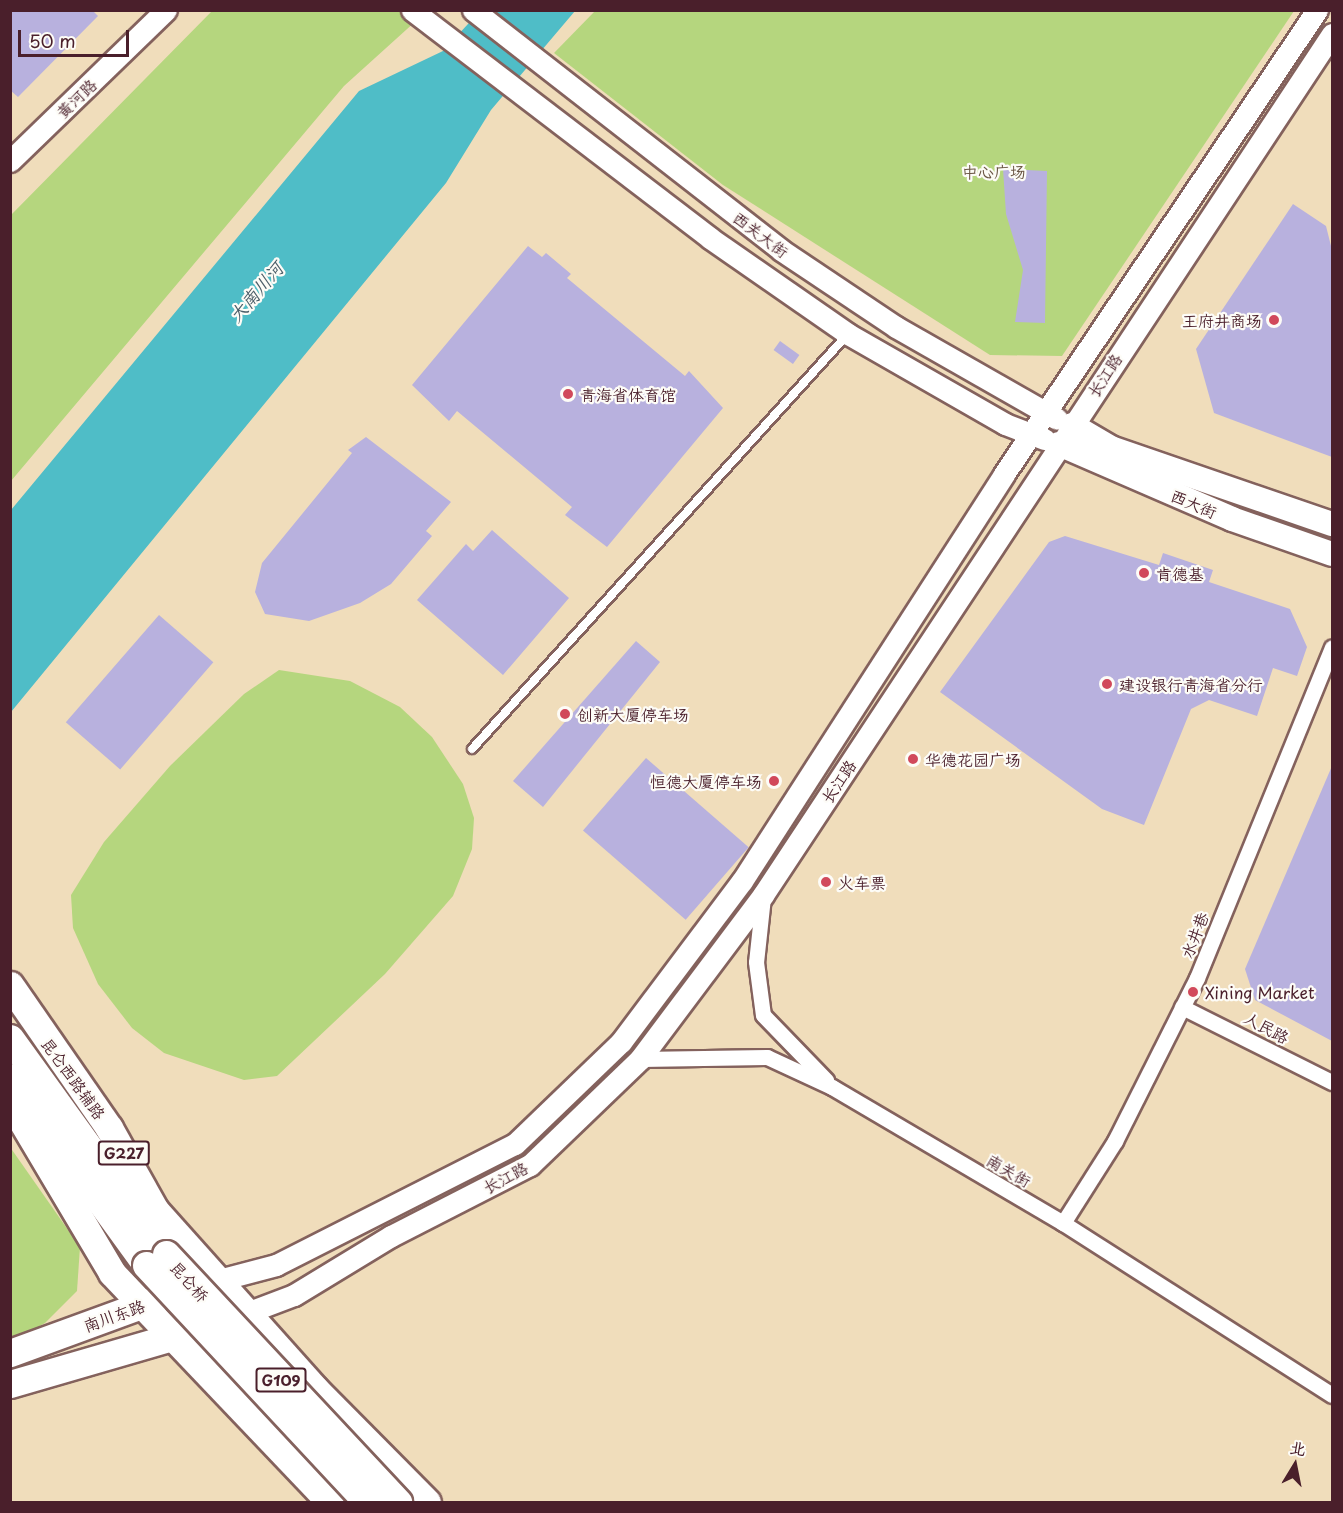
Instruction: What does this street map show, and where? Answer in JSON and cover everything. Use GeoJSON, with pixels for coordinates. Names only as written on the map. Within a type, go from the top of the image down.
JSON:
{"type":"FeatureCollection","features":[{"type":"Feature","properties":{"kind":"highway","name":"昆仑西路辅路"},"geometry":{"type":"LineString","coordinates":[[10,985],[110,1128],[155,1210],[427,1503]]}},
{"type":"Feature","properties":{"kind":"highway","name":"昆仑桥"},"geometry":{"type":"LineString","coordinates":[[10,1038],[166,1254],[398,1503]]}},
{"type":"Feature","properties":{"kind":"highway","name":"昆仑桥"},"geometry":{"type":"LineString","coordinates":[[10,1077],[146,1265],[367,1503]]}},
{"type":"Feature","properties":{"kind":"highway"},"geometry":{"type":"LineString","coordinates":[[10,1101],[112,1273],[142,1304],[169,1338],[330,1503]]}},
{"type":"Feature","properties":{"kind":"highway","name":"南川东路"},"geometry":{"type":"LineString","coordinates":[[10,1353],[142,1304],[219,1280]]}},
{"type":"Feature","properties":{"kind":"highway","name":"长江路"},"geometry":{"type":"LineString","coordinates":[[169,1338],[249,1312]]}},
{"type":"Feature","properties":{"kind":"highway"},"geometry":{"type":"LineString","coordinates":[[10,1384],[169,1338]]}},
{"type":"Feature","properties":{"kind":"main road","name":"黄河路"},"geometry":{"type":"LineString","coordinates":[[10,161],[166,10]]}},
{"type":"Feature","properties":{"kind":"main road"},"geometry":{"type":"LineString","coordinates":[[412,10],[710,238],[848,334],[1032,435],[1065,435]]}},
{"type":"Feature","properties":{"kind":"main road","name":"西关大街"},"geometry":{"type":"LineString","coordinates":[[473,10],[781,250],[1045,414],[1065,435]]}},
{"type":"Feature","properties":{"kind":"main road","name":"长江路"},"geometry":{"type":"LineString","coordinates":[[219,1280],[276,1265],[515,1143],[621,1042],[742,881],[1045,414],[1317,10]]}},
{"type":"Feature","properties":{"kind":"main road","name":"长江路"},"geometry":{"type":"LineString","coordinates":[[249,1312],[294,1295],[391,1236],[530,1165],[640,1059],[763,895],[1332,34]]}},
{"type":"Feature","properties":{"kind":"main road","name":"西大街"},"geometry":{"type":"LineString","coordinates":[[1065,435],[1111,448],[1332,524]]}},
{"type":"Feature","properties":{"kind":"main road","name":"西大街"},"geometry":{"type":"LineString","coordinates":[[1065,435],[1232,519],[1332,554]]}},
{"type":"Feature","properties":{"kind":"street","name":"水井巷"},"geometry":{"type":"LineString","coordinates":[[1063,1222],[1115,1141],[1182,1007],[1332,647]]}},
{"type":"Feature","properties":{"kind":"street"},"geometry":{"type":"LineString","coordinates":[[763,895],[756,962],[763,1015],[832,1087]]}},
{"type":"Feature","properties":{"kind":"street","name":"人民路"},"geometry":{"type":"LineString","coordinates":[[1182,1007],[1332,1082]]}},
{"type":"Feature","properties":{"kind":"street","name":"南关街"},"geometry":{"type":"LineString","coordinates":[[640,1059],[767,1057],[832,1087],[1063,1222],[1332,1393]]}},
{"type":"Feature","properties":{"kind":"lane"},"geometry":{"type":"LineString","coordinates":[[472,749],[848,334]]}},
{"type":"Feature","properties":{"kind":"green space"},"geometry":{"type":"Polygon","coordinates":[[[212,11],[427,11],[344,86],[11,481],[11,215],[212,11]]]}},
{"type":"Feature","properties":{"kind":"green space","name":"中心广场"},"geometry":{"type":"Polygon","coordinates":[[[595,11],[1294,11],[1062,356],[990,355],[723,185],[554,53],[595,11]]]}},
{"type":"Feature","properties":{"kind":"green space"},"geometry":{"type":"Polygon","coordinates":[[[279,670],[350,681],[400,707],[432,737],[463,784],[474,818],[472,849],[453,896],[385,974],[277,1076],[244,1080],[164,1053],[132,1028],[98,984],[73,928],[71,895],[104,842],[170,766],[244,694],[279,670]]]}},
{"type":"Feature","properties":{"kind":"green space"},"geometry":{"type":"Polygon","coordinates":[[[10,1147],[80,1247],[77,1291],[45,1323],[10,1342],[10,1147]]]}},
{"type":"Feature","properties":{"kind":"water","name":"大南川河"},"geometry":{"type":"Polygon","coordinates":[[[480,11],[575,11],[491,110],[446,183],[11,712],[11,510],[359,91],[443,51],[480,11]]]}},
{"type":"Feature","properties":{"kind":"building"},"geometry":{"type":"Polygon","coordinates":[[[10,10],[92,10],[98,16],[18,97],[10,90],[10,10]]]}},
{"type":"Feature","properties":{"kind":"building"},"geometry":{"type":"Polygon","coordinates":[[[1003,169],[1047,171],[1045,323],[1015,322],[1023,270],[1006,214],[1003,169]]]}},
{"type":"Feature","properties":{"kind":"building","name":"王府井商场"},"geometry":{"type":"Polygon","coordinates":[[[1293,204],[1326,226],[1332,250],[1332,457],[1214,413],[1196,349],[1293,204]]]}},
{"type":"Feature","properties":{"kind":"building","name":"青海省体育馆"},"geometry":{"type":"Polygon","coordinates":[[[528,246],[542,257],[546,253],[571,274],[567,278],[685,376],[689,371],[723,408],[607,547],[565,515],[572,507],[457,411],[449,421],[412,385],[528,246]]]}},
{"type":"Feature","properties":{"kind":"building"},"geometry":{"type":"Polygon","coordinates":[[[780,341],[799,355],[793,364],[774,350],[780,341]]]}},
{"type":"Feature","properties":{"kind":"building"},"geometry":{"type":"Polygon","coordinates":[[[366,437],[451,502],[426,531],[432,536],[391,584],[360,603],[309,621],[265,614],[255,592],[262,563],[352,453],[348,450],[366,437]]]}},
{"type":"Feature","properties":{"kind":"building"},"geometry":{"type":"Polygon","coordinates":[[[492,530],[569,598],[503,675],[417,600],[466,544],[473,551],[492,530]]]}},
{"type":"Feature","properties":{"kind":"building","name":"建设银行青海省分行"},"geometry":{"type":"Polygon","coordinates":[[[1065,536],[1159,565],[1163,553],[1213,570],[1209,582],[1290,609],[1307,647],[1297,676],[1273,668],[1257,716],[1209,700],[1191,709],[1144,825],[1102,809],[940,692],[1049,542],[1065,536]]]}},
{"type":"Feature","properties":{"kind":"building"},"geometry":{"type":"Polygon","coordinates":[[[159,615],[213,662],[120,769],[66,722],[159,615]]]}},
{"type":"Feature","properties":{"kind":"building"},"geometry":{"type":"Polygon","coordinates":[[[636,641],[660,662],[543,807],[513,781],[636,641]]]}},
{"type":"Feature","properties":{"kind":"building"},"geometry":{"type":"Polygon","coordinates":[[[646,758],[749,847],[686,920],[583,830],[646,758]]]}},
{"type":"Feature","properties":{"kind":"building"},"geometry":{"type":"Polygon","coordinates":[[[1332,766],[1332,1041],[1255,1000],[1245,969],[1332,766]]]}},
{"type":"Feature","properties":{"kind":"place","name":"王府井商场"},"geometry":{"type":"Point","coordinates":[1274,320]}},
{"type":"Feature","properties":{"kind":"place","name":"青海省体育馆"},"geometry":{"type":"Point","coordinates":[568,394]}},
{"type":"Feature","properties":{"kind":"place","name":"肯德基"},"geometry":{"type":"Point","coordinates":[1144,573]}},
{"type":"Feature","properties":{"kind":"place","name":"建设银行青海省分行"},"geometry":{"type":"Point","coordinates":[1107,684]}},
{"type":"Feature","properties":{"kind":"place","name":"创新大厦停车场"},"geometry":{"type":"Point","coordinates":[565,714]}},
{"type":"Feature","properties":{"kind":"place","name":"华德花园广场"},"geometry":{"type":"Point","coordinates":[913,759]}},
{"type":"Feature","properties":{"kind":"place","name":"恒德大厦停车场"},"geometry":{"type":"Point","coordinates":[774,781]}},
{"type":"Feature","properties":{"kind":"place","name":"火车票"},"geometry":{"type":"Point","coordinates":[826,882]}},
{"type":"Feature","properties":{"kind":"place","name":"Xining Market"},"geometry":{"type":"Point","coordinates":[1193,992]}}]}
